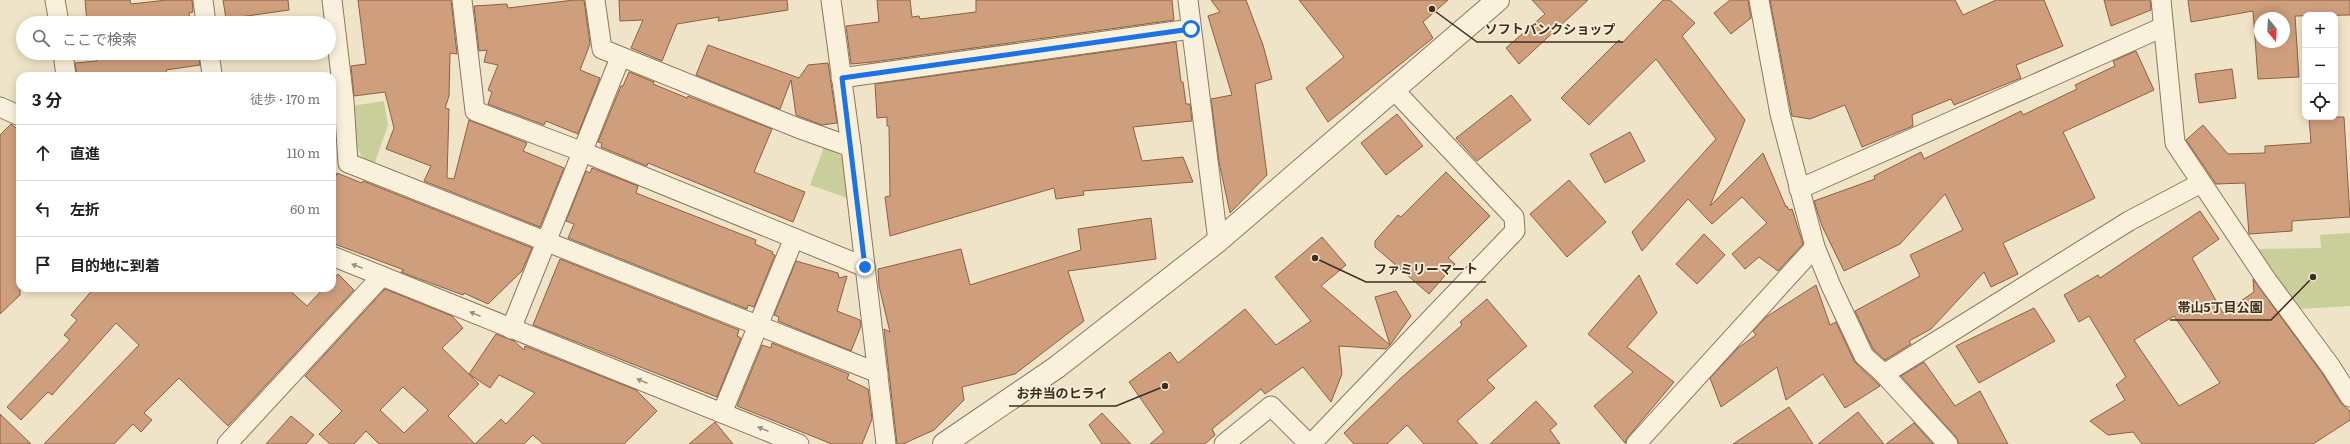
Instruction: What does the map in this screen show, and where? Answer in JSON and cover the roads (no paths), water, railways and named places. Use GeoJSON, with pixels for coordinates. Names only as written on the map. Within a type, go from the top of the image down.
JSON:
{"type":"FeatureCollection","features":[{"type":"Feature","properties":{"kind":"street"},"geometry":{"type":"LineString","coordinates":[[56,0],[58,16]]}},
{"type":"Feature","properties":{"kind":"street"},"geometry":{"type":"LineString","coordinates":[[203,0],[205,16]]}},
{"type":"Feature","properties":{"kind":"street"},"geometry":{"type":"LineString","coordinates":[[332,0],[334,16]]}},
{"type":"Feature","properties":{"kind":"street"},"geometry":{"type":"LineString","coordinates":[[462,0],[475,111],[583,152],[865,267]]}},
{"type":"Feature","properties":{"kind":"street"},"geometry":{"type":"LineString","coordinates":[[595,0],[602,49],[620,58],[798,128],[851,147]]}},
{"type":"Feature","properties":{"kind":"street"},"geometry":{"type":"LineString","coordinates":[[831,0],[851,147],[886,444]]}},
{"type":"Feature","properties":{"kind":"street"},"geometry":{"type":"LineString","coordinates":[[1188,0],[1218,241]]}},
{"type":"Feature","properties":{"kind":"street"},"geometry":{"type":"LineString","coordinates":[[944,444],[1057,367],[1218,241],[1498,0]]}},
{"type":"Feature","properties":{"kind":"street"},"geometry":{"type":"LineString","coordinates":[[1759,0],[1780,114],[1815,247],[1831,286],[1864,356],[1884,374],[1948,444]]}},
{"type":"Feature","properties":{"kind":"street"},"geometry":{"type":"LineString","coordinates":[[2161,0],[2175,143],[2266,279],[2332,367],[2350,397]]}},
{"type":"Feature","properties":{"kind":"street"},"geometry":{"type":"LineString","coordinates":[[1799,189],[2163,27]]}},
{"type":"Feature","properties":{"kind":"street"},"geometry":{"type":"LineString","coordinates":[[842,78],[1191,29]]}},
{"type":"Feature","properties":{"kind":"street"},"geometry":{"type":"LineString","coordinates":[[336,34],[344,101],[340,159],[878,373]]}},
{"type":"Feature","properties":{"kind":"street"},"geometry":{"type":"LineString","coordinates":[[512,329],[620,58]]}},
{"type":"Feature","properties":{"kind":"street"},"geometry":{"type":"LineString","coordinates":[[64,60],[65,72]]}},
{"type":"Feature","properties":{"kind":"street"},"geometry":{"type":"LineString","coordinates":[[210,60],[212,72]]}},
{"type":"Feature","properties":{"kind":"street"},"geometry":{"type":"LineString","coordinates":[[1224,444],[1270,406],[1310,444],[1515,231],[1514,217],[1394,90]]}},
{"type":"Feature","properties":{"kind":"street"},"geometry":{"type":"LineString","coordinates":[[0,107],[16,114]]}},
{"type":"Feature","properties":{"kind":"street"},"geometry":{"type":"LineString","coordinates":[[1884,374],[2130,221],[2201,183]]}},
{"type":"Feature","properties":{"kind":"street"},"geometry":{"type":"LineString","coordinates":[[722,413],[794,238]]}},
{"type":"Feature","properties":{"kind":"street"},"geometry":{"type":"LineString","coordinates":[[1636,444],[1815,247]]}},
{"type":"Feature","properties":{"kind":"street"},"geometry":{"type":"LineString","coordinates":[[336,258],[799,444]]}},
{"type":"Feature","properties":{"kind":"street"},"geometry":{"type":"LineString","coordinates":[[227,444],[382,276]]}},
{"type":"Feature","properties":{"kind":"place","name":"ソフトバンクショップ"},"geometry":{"type":"Point","coordinates":[1432,9]}},
{"type":"Feature","properties":{"kind":"place","name":"ファミリーマート"},"geometry":{"type":"Point","coordinates":[1315,258]}},
{"type":"Feature","properties":{"kind":"place","name":"帯山5丁目公園"},"geometry":{"type":"Point","coordinates":[2313,277]}},
{"type":"Feature","properties":{"kind":"place","name":"お弁当のヒライ"},"geometry":{"type":"Point","coordinates":[1165,386]}}]}
